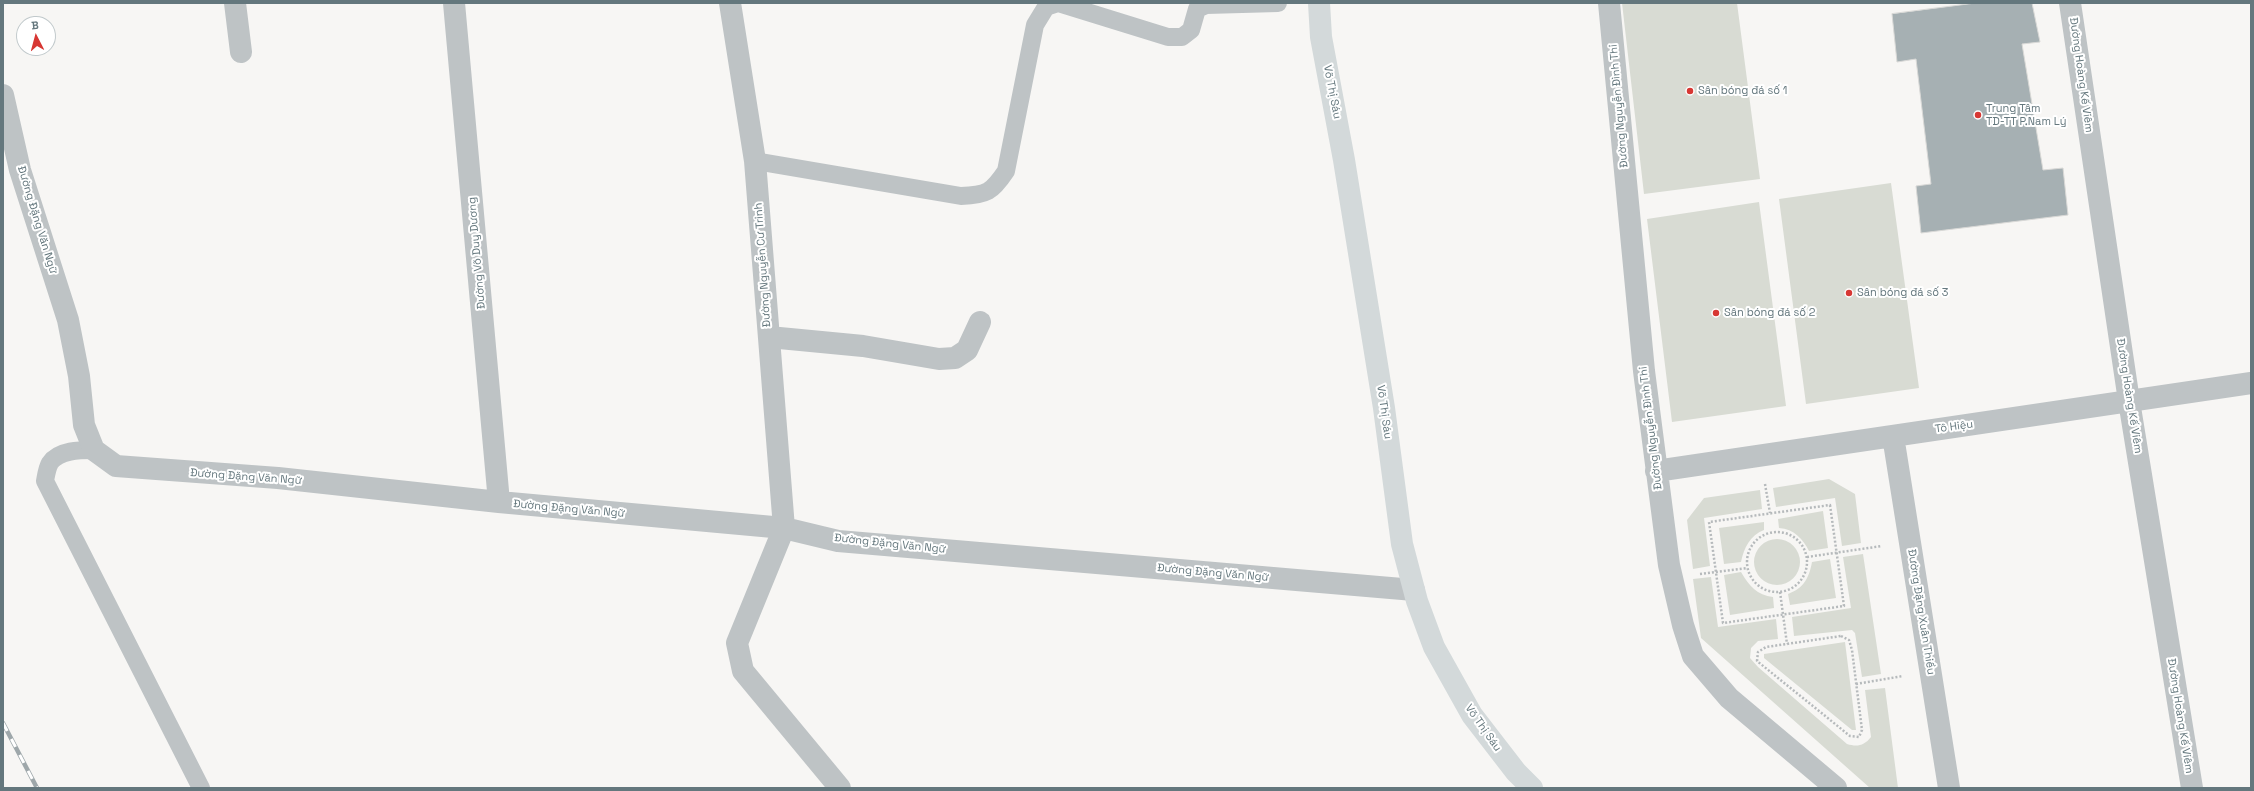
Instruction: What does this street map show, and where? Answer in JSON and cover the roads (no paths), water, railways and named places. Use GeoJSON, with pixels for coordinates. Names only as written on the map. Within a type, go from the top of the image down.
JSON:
{"type":"FeatureCollection","features":[{"type":"Feature","properties":{"kind":"street"},"geometry":{"type":"LineString","coordinates":[[235,3],[241,52]]}},
{"type":"Feature","properties":{"kind":"street","name":"Đường Võ Duy Dương"},"geometry":{"type":"LineString","coordinates":[[454,3],[499,502]]}},
{"type":"Feature","properties":{"kind":"street","name":"Đường Nguyễn Cư Trinh"},"geometry":{"type":"LineString","coordinates":[[730,3],[755,161],[784,528]]}},
{"type":"Feature","properties":{"kind":"street","name":"Võ Thị Sáu"},"geometry":{"type":"LineString","coordinates":[[1319,3],[1321,37],[1344,160],[1383,400],[1402,544],[1414,590],[1434,647],[1472,715],[1516,772],[1532,788]]}},
{"type":"Feature","properties":{"kind":"street","name":"Đường Nguyễn Đình Thi"},"geometry":{"type":"LineString","coordinates":[[1610,3],[1644,371],[1656,471],[1672,578],[1683,625],[1693,656],[1729,698],[1836,788]]}},
{"type":"Feature","properties":{"kind":"street","name":"Đường Hoàng Kế Viêm"},"geometry":{"type":"LineString","coordinates":[[2070,3],[2129,401],[2192,788]]}},
{"type":"Feature","properties":{"kind":"street","name":"Đường Đặng Văn Ngữ"},"geometry":{"type":"LineString","coordinates":[[3,95],[20,170],[68,320],[79,376],[84,425],[94,450],[116,466],[278,478],[499,502],[784,528],[838,540],[1414,590]]}},
{"type":"Feature","properties":{"kind":"street"},"geometry":{"type":"LineString","coordinates":[[769,337],[863,346],[939,359],[955,358],[967,350],[980,322]]}},
{"type":"Feature","properties":{"kind":"street","name":"Tô Hiệu"},"geometry":{"type":"LineString","coordinates":[[1656,471],[2251,383]]}},
{"type":"Feature","properties":{"kind":"street","name":"Đường Đặng Xuân Thiều"},"geometry":{"type":"LineString","coordinates":[[1893,436],[1949,788]]}},
{"type":"Feature","properties":{"kind":"street"},"geometry":{"type":"LineString","coordinates":[[784,528],[737,643],[739,656],[743,671],[812,751],[840,788]]}},
{"type":"Feature","properties":{"kind":"lane"},"geometry":{"type":"LineString","coordinates":[[755,161],[961,196],[982,195],[995,188],[1006,171],[1035,25],[1046,7],[1058,3],[1168,37],[1182,37],[1191,30],[1197,9],[1206,5],[1278,3]]}},
{"type":"Feature","properties":{"kind":"lane"},"geometry":{"type":"LineString","coordinates":[[94,450],[77,450],[60,455],[50,463],[45,481],[201,788]]}},
{"type":"Feature","properties":{"kind":"railway"},"geometry":{"type":"LineString","coordinates":[[3,723],[37,788]]}},
{"type":"Feature","properties":{"kind":"place","name":"Sân bóng đá số 1"},"geometry":{"type":"Point","coordinates":[1690,91]}},
{"type":"Feature","properties":{"kind":"place","name":"Trung Tâm TD-TT P.Nam Lý"},"geometry":{"type":"Point","coordinates":[1978,115]}},
{"type":"Feature","properties":{"kind":"place","name":"Sân bóng đá số 3"},"geometry":{"type":"Point","coordinates":[1849,293]}},
{"type":"Feature","properties":{"kind":"place","name":"Sân bóng đá số 2"},"geometry":{"type":"Point","coordinates":[1716,313]}}]}
